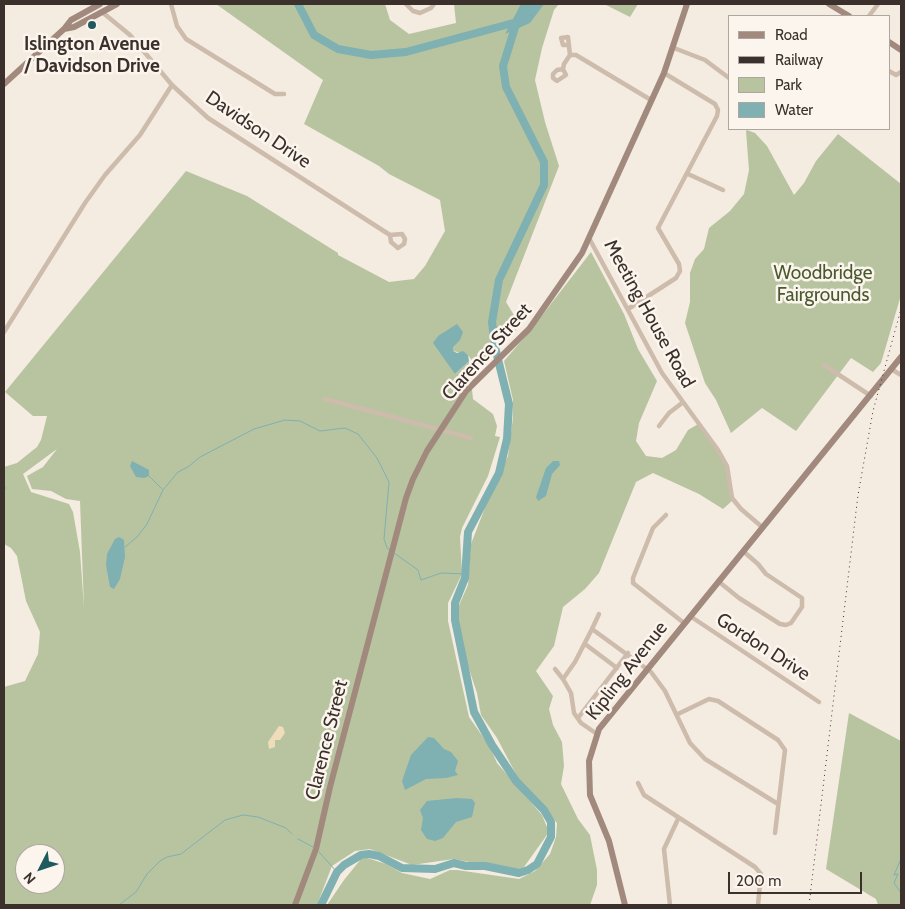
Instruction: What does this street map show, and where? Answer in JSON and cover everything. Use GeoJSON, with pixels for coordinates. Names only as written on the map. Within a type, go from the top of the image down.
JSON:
{"type":"FeatureCollection","features":[{"type":"Feature","properties":{"kind":"street"},"geometry":{"type":"LineString","coordinates":[[64,29],[74,27],[117,4]]}},
{"type":"Feature","properties":{"kind":"street"},"geometry":{"type":"LineString","coordinates":[[171,4],[177,26],[186,39],[275,94],[284,94]]}},
{"type":"Feature","properties":{"kind":"street"},"geometry":{"type":"LineString","coordinates":[[406,4],[413,11],[420,13],[431,8],[434,4]]}},
{"type":"Feature","properties":{"kind":"street","name":"Clarence Street"},"geometry":{"type":"LineString","coordinates":[[295,905],[316,849],[330,787],[406,498],[427,451],[466,391],[530,329],[570,274],[589,238],[650,100],[664,73],[674,48],[687,4]]}},
{"type":"Feature","properties":{"kind":"street"},"geometry":{"type":"LineString","coordinates":[[829,4],[847,15]]}},
{"type":"Feature","properties":{"kind":"street"},"geometry":{"type":"LineString","coordinates":[[870,15],[878,4]]}},
{"type":"Feature","properties":{"kind":"street"},"geometry":{"type":"LineString","coordinates":[[4,84],[64,29],[71,20],[96,5],[102,12]]}},
{"type":"Feature","properties":{"kind":"street","name":"Davidson Drive"},"geometry":{"type":"LineString","coordinates":[[102,12],[130,35],[172,85],[208,118],[390,235]]}},
{"type":"Feature","properties":{"kind":"street"},"geometry":{"type":"LineString","coordinates":[[890,43],[901,50]]}},
{"type":"Feature","properties":{"kind":"street"},"geometry":{"type":"LineString","coordinates":[[563,69],[570,55],[569,45]]}},
{"type":"Feature","properties":{"kind":"street"},"geometry":{"type":"LineString","coordinates":[[674,48],[705,60],[728,77]]}},
{"type":"Feature","properties":{"kind":"street"},"geometry":{"type":"LineString","coordinates":[[570,55],[576,55],[650,100]]}},
{"type":"Feature","properties":{"kind":"street"},"geometry":{"type":"LineString","coordinates":[[628,310],[676,278],[680,272],[679,264],[658,228],[688,174],[717,116],[718,110],[715,104],[664,73]]}},
{"type":"Feature","properties":{"kind":"street"},"geometry":{"type":"LineString","coordinates":[[900,73],[901,81]]}},
{"type":"Feature","properties":{"kind":"street"},"geometry":{"type":"LineString","coordinates":[[4,332],[90,195],[140,135],[172,85]]}},
{"type":"Feature","properties":{"kind":"street"},"geometry":{"type":"LineString","coordinates":[[688,174],[723,190]]}},
{"type":"Feature","properties":{"kind":"street","name":"Meeting House Road"},"geometry":{"type":"LineString","coordinates":[[589,238],[662,373],[718,450],[727,466],[732,498],[741,509],[762,527]]}},
{"type":"Feature","properties":{"kind":"street","name":"Kipling Avenue"},"geometry":{"type":"LineString","coordinates":[[625,905],[609,841],[590,796],[589,761],[597,734],[647,667],[871,396],[901,357]]}},
{"type":"Feature","properties":{"kind":"street"},"geometry":{"type":"LineString","coordinates":[[824,365],[871,396]]}},
{"type":"Feature","properties":{"kind":"street"},"geometry":{"type":"LineString","coordinates":[[891,369],[901,376]]}},
{"type":"Feature","properties":{"kind":"street"},"geometry":{"type":"LineString","coordinates":[[326,399],[471,438]]}},
{"type":"Feature","properties":{"kind":"street"},"geometry":{"type":"LineString","coordinates":[[659,426],[669,413],[682,403]]}},
{"type":"Feature","properties":{"kind":"street"},"geometry":{"type":"LineString","coordinates":[[666,515],[653,528],[633,583],[684,623]]}},
{"type":"Feature","properties":{"kind":"street"},"geometry":{"type":"LineString","coordinates":[[718,581],[739,598],[780,624],[791,623],[802,606],[802,598],[766,575],[743,551]]}},
{"type":"Feature","properties":{"kind":"street"},"geometry":{"type":"LineString","coordinates":[[563,679],[585,644],[599,614]]}},
{"type":"Feature","properties":{"kind":"street","name":"Gordon Drive"},"geometry":{"type":"LineString","coordinates":[[690,616],[819,702]]}},
{"type":"Feature","properties":{"kind":"street"},"geometry":{"type":"LineString","coordinates":[[592,629],[647,667],[678,714],[690,743],[705,759],[778,804]]}},
{"type":"Feature","properties":{"kind":"street"},"geometry":{"type":"LineString","coordinates":[[585,644],[617,668]]}},
{"type":"Feature","properties":{"kind":"street"},"geometry":{"type":"LineString","coordinates":[[578,718],[628,654]]}},
{"type":"Feature","properties":{"kind":"street"},"geometry":{"type":"LineString","coordinates":[[555,669],[571,693],[571,705],[578,718],[586,727],[597,734]]}},
{"type":"Feature","properties":{"kind":"street"},"geometry":{"type":"LineString","coordinates":[[678,714],[709,700],[718,701],[778,740],[785,750],[775,833]]}},
{"type":"Feature","properties":{"kind":"street"},"geometry":{"type":"LineString","coordinates":[[638,783],[644,795],[678,819],[755,867],[761,874],[758,905]]}},
{"type":"Feature","properties":{"kind":"street"},"geometry":{"type":"LineString","coordinates":[[670,905],[664,849],[678,819]]}},
{"type":"Feature","properties":{"kind":"green space"},"geometry":{"type":"Polygon","coordinates":[[[216,4],[385,4],[390,20],[409,34],[456,23],[454,4],[559,4],[554,10],[542,48],[535,80],[545,122],[559,166],[506,302],[520,325],[512,335],[477,367],[467,354],[453,351],[449,331],[455,374],[469,361],[473,399],[493,414],[497,426],[495,436],[500,437],[488,476],[462,528],[460,537],[462,574],[448,603],[448,621],[469,717],[490,747],[497,763],[542,815],[549,832],[524,867],[515,871],[454,859],[412,865],[370,849],[355,851],[332,866],[317,905],[4,905],[4,687],[25,681],[38,654],[40,632],[26,601],[17,556],[11,548],[4,544],[4,467],[17,463],[37,447],[41,440],[47,416],[33,416],[5,392],[186,171],[247,196],[338,253],[338,255],[389,282],[414,279],[425,266],[445,231],[440,200],[389,174],[379,166],[304,124],[323,80],[216,4]],[[57,449],[23,474],[31,492],[69,504],[73,512],[80,552],[84,608],[80,501],[66,499],[51,491],[32,489],[27,476],[43,467],[57,449]]]}},
{"type":"Feature","properties":{"kind":"green space"},"geometry":{"type":"Polygon","coordinates":[[[604,4],[638,4],[630,17],[604,4]]]}},
{"type":"Feature","properties":{"kind":"green space","name":"Woodbridge Fairgrounds"},"geometry":{"type":"Polygon","coordinates":[[[747,130],[755,133],[767,146],[794,195],[804,183],[816,161],[838,134],[901,184],[901,295],[881,363],[873,372],[851,358],[796,431],[762,408],[731,433],[716,400],[705,383],[685,323],[690,302],[690,273],[695,259],[704,249],[709,228],[730,211],[744,194],[749,170],[747,130]]]}},
{"type":"Feature","properties":{"kind":"green space"},"geometry":{"type":"Polygon","coordinates":[[[591,252],[624,314],[638,349],[657,381],[639,423],[636,441],[646,456],[662,458],[676,450],[688,430],[700,423],[726,462],[733,500],[723,509],[699,494],[653,473],[636,482],[599,573],[585,589],[563,607],[554,646],[536,671],[553,696],[549,709],[553,725],[562,742],[564,766],[561,784],[578,819],[590,835],[597,870],[597,885],[590,905],[327,905],[361,859],[367,858],[386,864],[402,873],[430,879],[450,870],[457,870],[519,879],[535,871],[550,854],[556,837],[557,823],[518,778],[497,738],[481,715],[477,693],[466,660],[456,612],[468,585],[471,544],[493,487],[508,456],[513,418],[513,400],[504,361],[530,331],[591,252]]]}},
{"type":"Feature","properties":{"kind":"green space"},"geometry":{"type":"Polygon","coordinates":[[[849,713],[901,741],[901,905],[878,905],[876,899],[826,869],[849,713]]]}},
{"type":"Feature","properties":{"kind":"sand"},"geometry":{"type":"Polygon","coordinates":[[[279,726],[283,727],[285,733],[280,740],[275,740],[275,747],[269,749],[268,742],[279,726]]]}},
{"type":"Feature","properties":{"kind":"water"},"geometry":{"type":"Polygon","coordinates":[[[521,4],[544,4],[530,23],[505,34],[521,4]]]}},
{"type":"Feature","properties":{"kind":"water"},"geometry":{"type":"Polygon","coordinates":[[[457,324],[463,332],[460,340],[453,347],[453,351],[457,353],[463,351],[468,355],[469,361],[455,374],[433,343],[438,336],[457,324]]]}},
{"type":"Feature","properties":{"kind":"water"},"geometry":{"type":"Polygon","coordinates":[[[132,461],[149,470],[149,476],[144,478],[136,477],[130,466],[132,461]]]}},
{"type":"Feature","properties":{"kind":"water"},"geometry":{"type":"Polygon","coordinates":[[[553,461],[559,461],[560,465],[552,474],[546,496],[538,501],[536,497],[546,468],[553,461]]]}},
{"type":"Feature","properties":{"kind":"water"},"geometry":{"type":"Polygon","coordinates":[[[119,537],[124,540],[125,557],[120,579],[114,589],[110,587],[106,565],[107,554],[115,539],[119,537]]]}},
{"type":"Feature","properties":{"kind":"water"},"geometry":{"type":"Polygon","coordinates":[[[428,737],[434,738],[444,749],[451,752],[458,761],[455,771],[458,775],[426,779],[405,790],[402,781],[411,755],[428,737]]]}},
{"type":"Feature","properties":{"kind":"water"},"geometry":{"type":"Polygon","coordinates":[[[457,798],[472,799],[475,803],[472,817],[456,822],[443,838],[435,841],[427,839],[421,830],[423,818],[420,810],[427,801],[457,798]]]}},
{"type":"Feature","properties":{"kind":"waterway"},"geometry":{"type":"LineString","coordinates":[[298,4],[314,35],[338,49],[371,55],[406,52],[517,22]]}},
{"type":"Feature","properties":{"kind":"waterway"},"geometry":{"type":"LineString","coordinates":[[321,905],[337,872],[344,865],[361,855],[379,856],[402,868],[435,869],[454,863],[466,866],[485,866],[519,873],[537,864],[551,837],[551,822],[544,810],[516,781],[492,745],[474,712],[455,620],[455,603],[465,578],[468,532],[499,473],[507,439],[509,404],[495,347],[492,322],[499,280],[544,185],[544,162],[506,87],[503,66],[517,21]]}},
{"type":"Feature","properties":{"kind":"waterway"},"geometry":{"type":"LineString","coordinates":[[125,547],[137,537],[147,524],[163,490],[178,472],[188,467],[200,457],[254,429],[285,420],[300,421],[320,431],[345,428],[358,434],[377,458],[389,482],[384,539],[387,548],[390,550]]}},
{"type":"Feature","properties":{"kind":"waterway"},"geometry":{"type":"LineString","coordinates":[[149,476],[162,489]]}},
{"type":"Feature","properties":{"kind":"waterway"},"geometry":{"type":"LineString","coordinates":[[394,553],[418,570],[421,580],[441,573],[466,574]]}},
{"type":"Feature","properties":{"kind":"waterway"},"geometry":{"type":"LineString","coordinates":[[119,905],[136,892],[147,874],[160,861],[167,857],[181,854],[225,820],[243,815],[258,817],[286,828],[292,834]]}},
{"type":"Feature","properties":{"kind":"waterway"},"geometry":{"type":"LineString","coordinates":[[298,839],[313,847]]}},
{"type":"Feature","properties":{"kind":"waterway"},"geometry":{"type":"LineString","coordinates":[[319,852],[337,872]]}},
{"type":"Feature","properties":{"kind":"waterway"},"geometry":{"type":"LineString","coordinates":[[901,859],[894,875],[898,874],[894,883],[901,893]]}},
{"type":"Feature","properties":{"kind":"railway"},"geometry":{"type":"LineString","coordinates":[[809,905],[858,495],[873,411],[901,309]]}},
{"type":"Feature","properties":{"kind":"place","name":"Islington Avenue / Davidson Drive"},"geometry":{"type":"Point","coordinates":[92,25]}}]}
